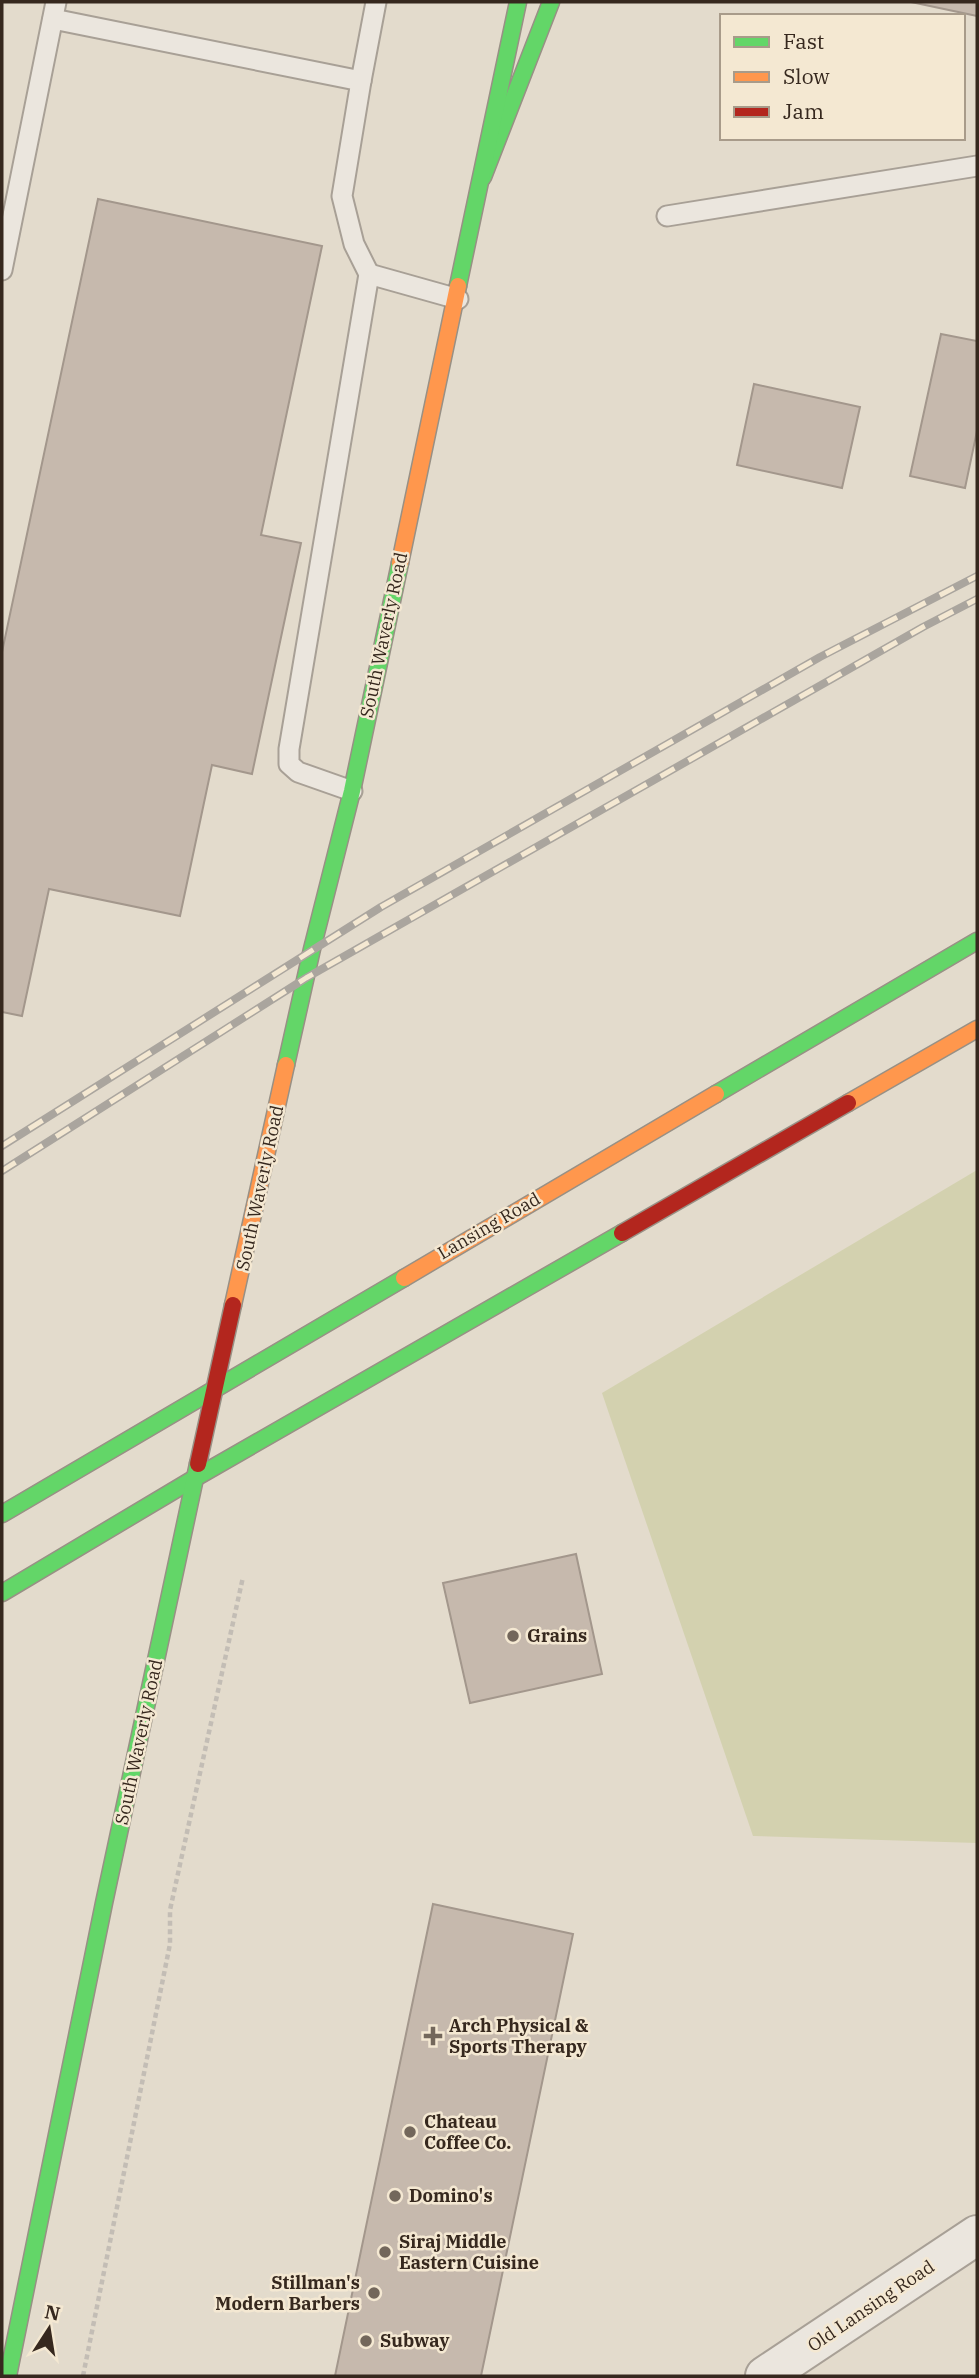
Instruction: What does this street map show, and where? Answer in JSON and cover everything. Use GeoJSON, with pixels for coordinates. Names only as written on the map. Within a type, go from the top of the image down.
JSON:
{"type":"FeatureCollection","features":[{"type":"Feature","properties":{"kind":"main road","name":"South Waverly Road"},"geometry":{"type":"LineString","coordinates":[[8,2376],[104,1903],[195,1478],[312,949],[352,791],[519,2]]}},
{"type":"Feature","properties":{"kind":"main road"},"geometry":{"type":"LineString","coordinates":[[482,177],[551,2]]}},
{"type":"Feature","properties":{"kind":"main road","name":"Lansing Road"},"geometry":{"type":"LineString","coordinates":[[2,1514],[977,941]]}},
{"type":"Feature","properties":{"kind":"main road"},"geometry":{"type":"LineString","coordinates":[[2,1593],[195,1478],[977,1028]]}},
{"type":"Feature","properties":{"kind":"street","name":"Old Lansing Road"},"geometry":{"type":"LineString","coordinates":[[765,2376],[977,2235]]}},
{"type":"Feature","properties":{"kind":"lane"},"geometry":{"type":"LineString","coordinates":[[352,791],[298,772],[289,764],[289,750],[369,274],[355,244],[342,196],[376,2]]}},
{"type":"Feature","properties":{"kind":"lane"},"geometry":{"type":"LineString","coordinates":[[2,270],[55,10],[361,81]]}},
{"type":"Feature","properties":{"kind":"lane"},"geometry":{"type":"LineString","coordinates":[[667,216],[977,166]]}},
{"type":"Feature","properties":{"kind":"lane"},"geometry":{"type":"LineString","coordinates":[[369,274],[458,299]]}},
{"type":"Feature","properties":{"kind":"path"},"geometry":{"type":"LineString","coordinates":[[83,2376],[170,1944],[170,1910],[243,1577]]}},
{"type":"Feature","properties":{"kind":"shaded area"},"geometry":{"type":"Polygon","coordinates":[[[977,1170],[977,1843],[753,1836],[602,1393],[977,1170]]]}},
{"type":"Feature","properties":{"kind":"building"},"geometry":{"type":"Polygon","coordinates":[[[911,2],[977,2],[977,16],[911,2]]]}},
{"type":"Feature","properties":{"kind":"building"},"geometry":{"type":"Polygon","coordinates":[[[98,199],[322,246],[261,535],[301,543],[252,774],[212,765],[180,916],[49,889],[22,1016],[2,1012],[2,652],[98,199]]]}},
{"type":"Feature","properties":{"kind":"building"},"geometry":{"type":"Polygon","coordinates":[[[941,334],[977,341],[977,431],[965,488],[910,476],[941,334]]]}},
{"type":"Feature","properties":{"kind":"building"},"geometry":{"type":"Polygon","coordinates":[[[754,384],[860,407],[842,488],[737,465],[754,384]]]}},
{"type":"Feature","properties":{"kind":"building"},"geometry":{"type":"Polygon","coordinates":[[[576,1554],[602,1674],[470,1703],[443,1583],[576,1554]]]}},
{"type":"Feature","properties":{"kind":"building"},"geometry":{"type":"Polygon","coordinates":[[[433,1904],[573,1934],[481,2376],[335,2376],[433,1904]]]}},
{"type":"Feature","properties":{"kind":"railway"},"geometry":{"type":"LineString","coordinates":[[2,1146],[381,907],[820,657],[977,576]]}},
{"type":"Feature","properties":{"kind":"railway"},"geometry":{"type":"LineString","coordinates":[[2,1171],[306,978],[923,627],[977,599]]}},
{"type":"Feature","properties":{"kind":"traffic: fast"},"geometry":{"type":"LineString","coordinates":[[458,286],[518,2]]}},
{"type":"Feature","properties":{"kind":"traffic: fast"},"geometry":{"type":"LineString","coordinates":[[483,177],[551,2]]}},
{"type":"Feature","properties":{"kind":"traffic: fast"},"geometry":{"type":"LineString","coordinates":[[286,1065],[352,791],[400,563]]}},
{"type":"Feature","properties":{"kind":"traffic: fast"},"geometry":{"type":"LineString","coordinates":[[716,1094],[977,941]]}},
{"type":"Feature","properties":{"kind":"traffic: fast"},"geometry":{"type":"LineString","coordinates":[[2,1593],[195,1478],[622,1233]]}},
{"type":"Feature","properties":{"kind":"traffic: fast"},"geometry":{"type":"LineString","coordinates":[[2,1514],[404,1278]]}},
{"type":"Feature","properties":{"kind":"traffic: fast"},"geometry":{"type":"LineString","coordinates":[[8,2376],[104,1903],[198,1464]]}},
{"type":"Feature","properties":{"kind":"traffic: slow"},"geometry":{"type":"LineString","coordinates":[[400,563],[458,286]]}},
{"type":"Feature","properties":{"kind":"traffic: slow"},"geometry":{"type":"LineString","coordinates":[[848,1103],[977,1029]]}},
{"type":"Feature","properties":{"kind":"traffic: slow"},"geometry":{"type":"LineString","coordinates":[[233,1305],[286,1065]]}},
{"type":"Feature","properties":{"kind":"traffic: slow"},"geometry":{"type":"LineString","coordinates":[[404,1278],[716,1094]]}},
{"type":"Feature","properties":{"kind":"traffic: jam"},"geometry":{"type":"LineString","coordinates":[[622,1233],[848,1103]]}},
{"type":"Feature","properties":{"kind":"traffic: jam"},"geometry":{"type":"LineString","coordinates":[[198,1464],[233,1305]]}},
{"type":"Feature","properties":{"kind":"place","name":"Grains"},"geometry":{"type":"Point","coordinates":[513,1636]}},
{"type":"Feature","properties":{"kind":"place","name":"Arch Physical & Sports Therapy"},"geometry":{"type":"Point","coordinates":[433,2036]}},
{"type":"Feature","properties":{"kind":"place","name":"Chateau Coffee Co."},"geometry":{"type":"Point","coordinates":[410,2132]}},
{"type":"Feature","properties":{"kind":"place","name":"Domino's"},"geometry":{"type":"Point","coordinates":[395,2196]}},
{"type":"Feature","properties":{"kind":"place","name":"Siraj Middle Eastern Cuisine"},"geometry":{"type":"Point","coordinates":[385,2252]}},
{"type":"Feature","properties":{"kind":"place","name":"Stillman's Modern Barbers"},"geometry":{"type":"Point","coordinates":[374,2293]}},
{"type":"Feature","properties":{"kind":"place","name":"Subway"},"geometry":{"type":"Point","coordinates":[366,2341]}}]}
